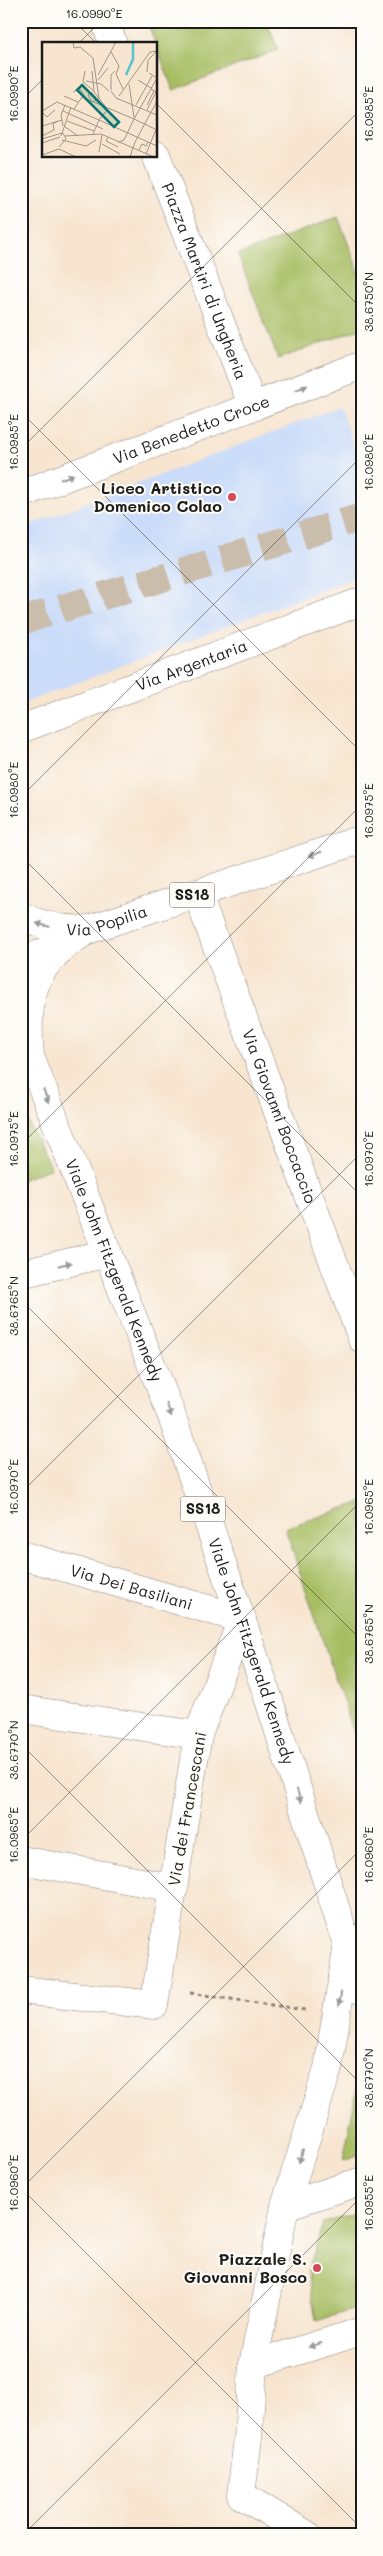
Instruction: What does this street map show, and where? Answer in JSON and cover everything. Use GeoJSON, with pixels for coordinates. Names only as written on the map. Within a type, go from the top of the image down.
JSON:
{"type":"FeatureCollection","features":[{"type":"Feature","properties":{"kind":"street"},"geometry":{"type":"LineString","coordinates":[[105,21],[112,42]]}},
{"type":"Feature","properties":{"kind":"street","name":"Piazza Martiri di Ungheria"},"geometry":{"type":"LineString","coordinates":[[157,158],[253,406]]}},
{"type":"Feature","properties":{"kind":"street","name":"Via Benedetto Croce"},"geometry":{"type":"LineString","coordinates":[[21,494],[362,366]]}},
{"type":"Feature","properties":{"kind":"street","name":"Via Argentaria"},"geometry":{"type":"LineString","coordinates":[[21,729],[362,600]]}},
{"type":"Feature","properties":{"kind":"street","name":"Via Popilia"},"geometry":{"type":"LineString","coordinates":[[21,916],[38,924],[69,931],[90,929],[362,839]]}},
{"type":"Feature","properties":{"kind":"street","name":"Via Giovanni Boccaccio"},"geometry":{"type":"LineString","coordinates":[[197,893],[362,1339]]}},
{"type":"Feature","properties":{"kind":"street"},"geometry":{"type":"LineString","coordinates":[[21,962],[66,943],[90,929]]}},
{"type":"Feature","properties":{"kind":"street","name":"Viale John Fitzgerald Kennedy"},"geometry":{"type":"LineString","coordinates":[[66,943],[43,970],[31,996],[27,1019],[26,1045],[171,1414],[242,1619],[362,1992]]}},
{"type":"Feature","properties":{"kind":"street"},"geometry":{"type":"LineString","coordinates":[[21,1274],[108,1253]]}},
{"type":"Feature","properties":{"kind":"street","name":"Via Dei Basiliani"},"geometry":{"type":"LineString","coordinates":[[21,1555],[242,1619]]}},
{"type":"Feature","properties":{"kind":"street","name":"Via dei Francescani"},"geometry":{"type":"LineString","coordinates":[[156,1996],[198,1735],[242,1619]]}},
{"type":"Feature","properties":{"kind":"street"},"geometry":{"type":"LineString","coordinates":[[21,1710],[198,1735]]}},
{"type":"Feature","properties":{"kind":"street"},"geometry":{"type":"LineString","coordinates":[[21,1860],[174,1888]]}},
{"type":"Feature","properties":{"kind":"street"},"geometry":{"type":"LineString","coordinates":[[307,2535],[240,2494],[248,2438],[253,2365],[285,2206],[328,2068],[347,1950]]}},
{"type":"Feature","properties":{"kind":"street"},"geometry":{"type":"LineString","coordinates":[[21,1990],[156,1996]]}},
{"type":"Feature","properties":{"kind":"street"},"geometry":{"type":"LineString","coordinates":[[285,2206],[362,2180]]}},
{"type":"Feature","properties":{"kind":"street"},"geometry":{"type":"LineString","coordinates":[[253,2365],[362,2330]]}},
{"type":"Feature","properties":{"kind":"path"},"geometry":{"type":"LineString","coordinates":[[156,1996],[337,2015]]}},
{"type":"Feature","properties":{"kind":"shaded area","name":"Liceo Artistico Domenico Colao"},"geometry":{"type":"Polygon","coordinates":[[[339,407],[362,466],[362,575],[21,704],[21,528],[339,407]]]}},
{"type":"Feature","properties":{"kind":"green space"},"geometry":{"type":"Polygon","coordinates":[[[147,21],[267,21],[278,50],[173,90],[158,50],[158,42],[155,42],[147,21]]]}},
{"type":"Feature","properties":{"kind":"green space"},"geometry":{"type":"Polygon","coordinates":[[[338,217],[362,280],[362,328],[278,359],[238,255],[338,217]]]}},
{"type":"Feature","properties":{"kind":"green space"},"geometry":{"type":"Polygon","coordinates":[[[21,1109],[51,1168],[21,1180],[21,1109]]]}},
{"type":"Feature","properties":{"kind":"green space"},"geometry":{"type":"Polygon","coordinates":[[[362,1502],[362,1757],[285,1528],[362,1502]]]}},
{"type":"Feature","properties":{"kind":"green space"},"geometry":{"type":"Polygon","coordinates":[[[358,2083],[362,2089],[362,2154],[343,2161],[358,2083]]]}},
{"type":"Feature","properties":{"kind":"green space"},"geometry":{"type":"Polygon","coordinates":[[[362,2212],[362,2307],[316,2321],[308,2271],[323,2223],[362,2212]]]}},
{"type":"Feature","properties":{"kind":"tunnel"},"geometry":{"type":"LineString","coordinates":[[21,621],[362,517]]}},
{"type":"Feature","properties":{"kind":"place","name":"Liceo Artistico Domenico Colao"},"geometry":{"type":"Point","coordinates":[232,497]}},
{"type":"Feature","properties":{"kind":"place","name":"Piazzale S. Giovanni Bosco"},"geometry":{"type":"Point","coordinates":[317,2268]}}]}
